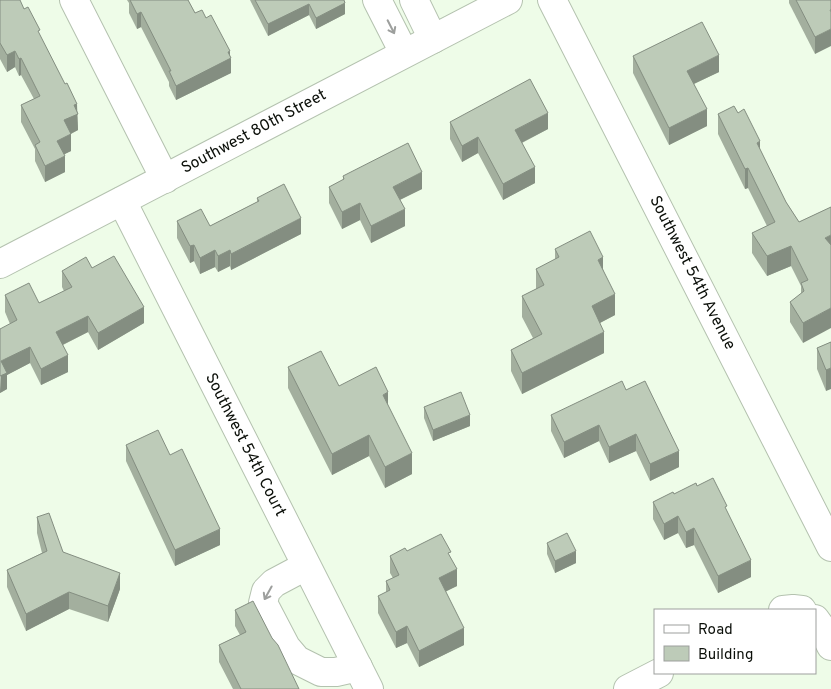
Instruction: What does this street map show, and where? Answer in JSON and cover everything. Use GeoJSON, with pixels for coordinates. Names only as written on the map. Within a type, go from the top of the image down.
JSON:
{"type":"FeatureCollection","features":[{"type":"Feature","properties":{"kind":"street"},"geometry":{"type":"LineString","coordinates":[[74,0],[165,178]]}},
{"type":"Feature","properties":{"kind":"street"},"geometry":{"type":"LineString","coordinates":[[377,0],[404,54]]}},
{"type":"Feature","properties":{"kind":"street"},"geometry":{"type":"LineString","coordinates":[[414,0],[433,39]]}},
{"type":"Feature","properties":{"kind":"street","name":"Southwest 80th Street"},"geometry":{"type":"LineString","coordinates":[[0,264],[508,0]]}},
{"type":"Feature","properties":{"kind":"street","name":"Southwest 54th Avenue"},"geometry":{"type":"LineString","coordinates":[[552,0],[831,547]]}},
{"type":"Feature","properties":{"kind":"street","name":"Southwest 54th Court"},"geometry":{"type":"LineString","coordinates":[[122,201],[363,678]]}},
{"type":"Feature","properties":{"kind":"street"},"geometry":{"type":"LineString","coordinates":[[306,566],[274,583],[266,591],[263,603],[286,647],[297,660],[321,672],[336,672],[363,678]]}},
{"type":"Feature","properties":{"kind":"street"},"geometry":{"type":"LineString","coordinates":[[816,620],[831,646]]}},
{"type":"Feature","properties":{"kind":"street"},"geometry":{"type":"LineString","coordinates":[[628,689],[657,674]]}},
{"type":"Feature","properties":{"kind":"building"},"geometry":{"type":"Polygon","coordinates":[[[0,0],[20,0],[24,9],[28,7],[40,30],[38,31],[77,104],[74,105],[78,114],[64,120],[71,134],[57,141],[65,156],[45,166],[35,145],[40,142],[21,105],[40,96],[21,58],[19,59],[15,51],[7,55],[0,43],[0,0]]]}},
{"type":"Feature","properties":{"kind":"building"},"geometry":{"type":"Polygon","coordinates":[[[130,0],[188,0],[195,13],[202,10],[206,18],[211,15],[230,51],[228,52],[231,58],[176,86],[169,71],[171,71],[141,12],[137,14],[130,0]]]}},
{"type":"Feature","properties":{"kind":"building"},"geometry":{"type":"Polygon","coordinates":[[[255,0],[344,0],[345,3],[316,18],[309,4],[268,24],[255,0]]]}},
{"type":"Feature","properties":{"kind":"building"},"geometry":{"type":"Polygon","coordinates":[[[796,0],[831,0],[831,29],[815,37],[796,0]]]}},
{"type":"Feature","properties":{"kind":"building"},"geometry":{"type":"Polygon","coordinates":[[[702,22],[719,55],[687,71],[707,109],[669,128],[633,56],[702,22]]]}},
{"type":"Feature","properties":{"kind":"building"},"geometry":{"type":"Polygon","coordinates":[[[530,79],[548,113],[515,130],[535,167],[503,184],[478,137],[462,146],[450,122],[530,79]]]}},
{"type":"Feature","properties":{"kind":"building"},"geometry":{"type":"Polygon","coordinates":[[[734,106],[738,113],[744,109],[760,141],[757,143],[786,202],[799,222],[831,207],[831,235],[825,238],[831,245],[831,308],[803,323],[790,302],[804,291],[801,283],[808,280],[791,246],[767,256],[752,233],[775,222],[748,168],[745,169],[718,114],[734,106]]]}},
{"type":"Feature","properties":{"kind":"building"},"geometry":{"type":"Polygon","coordinates":[[[408,143],[422,172],[393,187],[405,209],[371,226],[360,203],[342,212],[329,187],[344,179],[343,176],[408,143]]]}},
{"type":"Feature","properties":{"kind":"building"},"geometry":{"type":"Polygon","coordinates":[[[284,184],[301,218],[231,254],[230,250],[218,256],[215,250],[200,258],[194,245],[190,246],[177,221],[201,209],[210,226],[259,201],[257,198],[284,184]]]}},
{"type":"Feature","properties":{"kind":"building"},"geometry":{"type":"Polygon","coordinates":[[[590,231],[603,257],[598,260],[615,294],[592,306],[604,332],[522,373],[511,350],[542,334],[522,296],[544,285],[536,269],[559,257],[555,249],[590,231]]]}},
{"type":"Feature","properties":{"kind":"building"},"geometry":{"type":"Polygon","coordinates":[[[114,256],[144,307],[98,333],[88,316],[56,332],[68,355],[41,369],[30,347],[1,361],[7,373],[0,376],[0,329],[17,320],[5,295],[29,283],[39,303],[72,287],[62,271],[86,257],[92,268],[114,256]]]}},
{"type":"Feature","properties":{"kind":"building"},"geometry":{"type":"Polygon","coordinates":[[[831,342],[831,368],[826,370],[817,348],[831,342]]]}},
{"type":"Feature","properties":{"kind":"building"},"geometry":{"type":"Polygon","coordinates":[[[321,351],[339,386],[376,367],[388,392],[383,395],[412,453],[385,467],[369,435],[332,454],[288,367],[321,351]]]}},
{"type":"Feature","properties":{"kind":"building"},"geometry":{"type":"Polygon","coordinates":[[[622,381],[626,390],[645,381],[679,451],[650,464],[636,434],[609,447],[599,425],[564,442],[551,415],[622,381]]]}},
{"type":"Feature","properties":{"kind":"building"},"geometry":{"type":"Polygon","coordinates":[[[461,392],[470,415],[433,430],[424,407],[461,392]]]}},
{"type":"Feature","properties":{"kind":"building"},"geometry":{"type":"Polygon","coordinates":[[[158,430],[170,455],[182,449],[220,529],[175,550],[126,445],[158,430]]]}},
{"type":"Feature","properties":{"kind":"building"},"geometry":{"type":"Polygon","coordinates":[[[713,478],[751,560],[718,576],[694,528],[686,532],[678,516],[664,524],[653,502],[673,492],[674,494],[696,483],[697,486],[713,478]]]}},
{"type":"Feature","properties":{"kind":"building"},"geometry":{"type":"Polygon","coordinates":[[[49,513],[63,552],[120,573],[108,606],[69,592],[26,614],[7,570],[47,551],[37,517],[49,513]]]}},
{"type":"Feature","properties":{"kind":"building"},"geometry":{"type":"Polygon","coordinates":[[[567,533],[576,551],[555,561],[547,543],[567,533]]]}},
{"type":"Feature","properties":{"kind":"building"},"geometry":{"type":"Polygon","coordinates":[[[441,534],[451,552],[448,553],[457,569],[439,578],[464,628],[419,651],[407,626],[396,632],[378,596],[390,590],[386,581],[399,575],[390,556],[405,548],[407,551],[441,534]]]}},
{"type":"Feature","properties":{"kind":"building"},"geometry":{"type":"Polygon","coordinates":[[[253,601],[272,638],[278,645],[299,689],[241,689],[219,645],[246,632],[235,610],[253,601]]]}}]}
